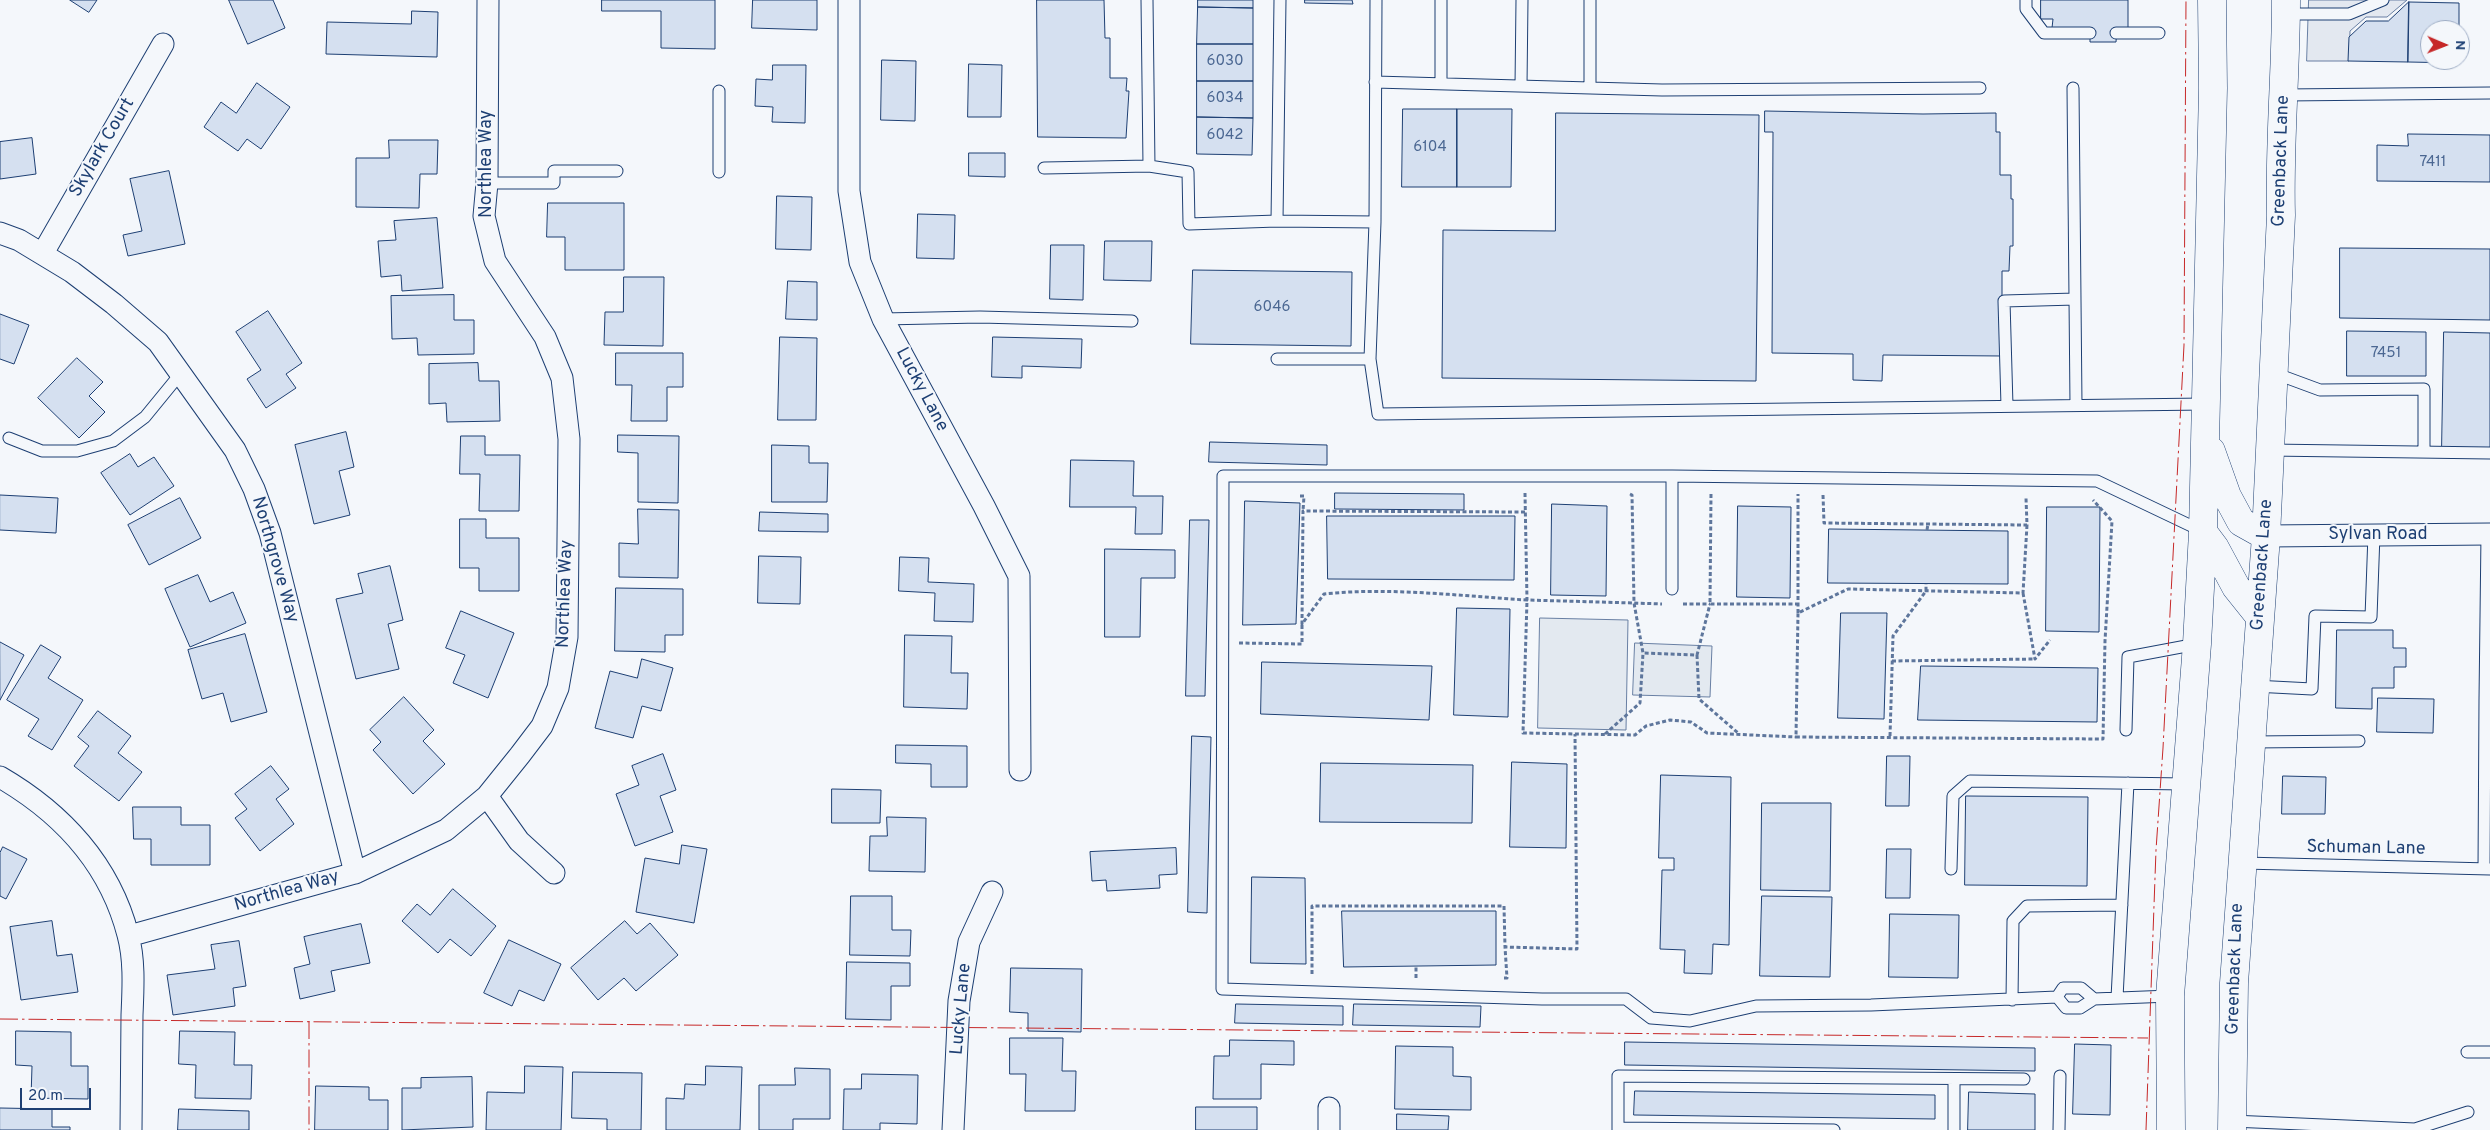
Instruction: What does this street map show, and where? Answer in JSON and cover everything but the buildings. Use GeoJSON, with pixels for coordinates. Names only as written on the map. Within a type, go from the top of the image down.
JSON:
{"type":"FeatureCollection","features":[{"type":"Feature","properties":{"kind":"main road"},"geometry":{"type":"LineString","coordinates":[[2171,1130],[2170,996],[2197,644],[2203,532],[2213,88],[2212,0]]}},
{"type":"Feature","properties":{"kind":"main road","name":"Greenback Lane"},"geometry":{"type":"LineString","coordinates":[[2232,1126],[2234,984],[2241,863],[2266,536],[2286,7]]}},
{"type":"Feature","properties":{"kind":"main road"},"geometry":{"type":"LineString","coordinates":[[2205,436],[2227,496],[2240,522],[2266,536]]}},
{"type":"Feature","properties":{"kind":"main road"},"geometry":{"type":"LineString","coordinates":[[2203,532],[2215,548],[2236,588],[2260,617]]}},
{"type":"Feature","properties":{"kind":"street","name":"Northlea Way"},"geometry":{"type":"LineString","coordinates":[[129,936],[355,873],[446,830],[487,796],[542,726],[558,688],[568,637],[569,438],[562,378],[545,337],[495,261],[484,216],[487,183],[488,0]]}},
{"type":"Feature","properties":{"kind":"street","name":"Lucky Lane"},"geometry":{"type":"LineString","coordinates":[[849,0],[849,191],[860,262],[883,319],[984,506],[1019,576],[1020,770]]}},
{"type":"Feature","properties":{"kind":"street","name":"Skylark Court"},"geometry":{"type":"LineString","coordinates":[[44,253],[163,44]]}},
{"type":"Feature","properties":{"kind":"street","name":"Northgrove Way"},"geometry":{"type":"LineString","coordinates":[[0,233],[44,253],[114,304],[158,342],[235,450],[254,489],[270,532],[355,873]]}},
{"type":"Feature","properties":{"kind":"street","name":"Sylvan Road"},"geometry":{"type":"LineString","coordinates":[[2266,536],[2489,534]]}},
{"type":"Feature","properties":{"kind":"street"},"geometry":{"type":"LineString","coordinates":[[0,777],[48,809],[75,834],[94,858],[111,888],[129,936],[133,976],[131,1130]]}},
{"type":"Feature","properties":{"kind":"street"},"geometry":{"type":"LineString","coordinates":[[487,796],[519,842],[554,873]]}},
{"type":"Feature","properties":{"kind":"street","name":"Lucky Lane"},"geometry":{"type":"LineString","coordinates":[[953,1130],[959,1002],[969,942],[992,892]]}},
{"type":"Feature","properties":{"kind":"street"},"geometry":{"type":"LineString","coordinates":[[1329,1108],[1329,1130]]}},
{"type":"Feature","properties":{"kind":"lane"},"geometry":{"type":"LineString","coordinates":[[1147,0],[1149,166]]}},
{"type":"Feature","properties":{"kind":"lane"},"geometry":{"type":"LineString","coordinates":[[1277,220],[1280,0]]}},
{"type":"Feature","properties":{"kind":"lane"},"geometry":{"type":"LineString","coordinates":[[1376,0],[1375,222],[1370,360],[1378,414],[2206,404]]}},
{"type":"Feature","properties":{"kind":"lane"},"geometry":{"type":"LineString","coordinates":[[1441,0],[1441,83]]}},
{"type":"Feature","properties":{"kind":"lane"},"geometry":{"type":"LineString","coordinates":[[1521,86],[1522,0]]}},
{"type":"Feature","properties":{"kind":"lane"},"geometry":{"type":"LineString","coordinates":[[1590,0],[1590,88]]}},
{"type":"Feature","properties":{"kind":"lane"},"geometry":{"type":"LineString","coordinates":[[2026,0],[2026,9],[2044,33],[2090,33]]}},
{"type":"Feature","properties":{"kind":"lane"},"geometry":{"type":"LineString","coordinates":[[2286,7],[2349,14],[2383,0]]}},
{"type":"Feature","properties":{"kind":"lane"},"geometry":{"type":"LineString","coordinates":[[2116,33],[2160,33]]}},
{"type":"Feature","properties":{"kind":"lane"},"geometry":{"type":"LineString","coordinates":[[1376,82],[1670,90],[1980,88]]}},
{"type":"Feature","properties":{"kind":"lane"},"geometry":{"type":"LineString","coordinates":[[2073,88],[2076,405]]}},
{"type":"Feature","properties":{"kind":"lane"},"geometry":{"type":"LineString","coordinates":[[718,172],[719,91]]}},
{"type":"Feature","properties":{"kind":"lane"},"geometry":{"type":"LineString","coordinates":[[2284,94],[2490,93]]}},
{"type":"Feature","properties":{"kind":"lane"},"geometry":{"type":"LineString","coordinates":[[1044,168],[1149,166],[1188,172],[1189,224],[1277,220],[1375,222]]}},
{"type":"Feature","properties":{"kind":"lane"},"geometry":{"type":"LineString","coordinates":[[487,183],[554,183],[554,171],[617,171]]}},
{"type":"Feature","properties":{"kind":"lane"},"geometry":{"type":"LineString","coordinates":[[2007,406],[2004,301],[2075,299]]}},
{"type":"Feature","properties":{"kind":"lane"},"geometry":{"type":"LineString","coordinates":[[883,319],[980,317],[1132,321]]}},
{"type":"Feature","properties":{"kind":"lane"},"geometry":{"type":"LineString","coordinates":[[1278,359],[1370,360]]}},
{"type":"Feature","properties":{"kind":"lane"},"geometry":{"type":"LineString","coordinates":[[9,438],[42,451],[77,451],[113,440],[144,417],[181,373]]}},
{"type":"Feature","properties":{"kind":"lane"},"geometry":{"type":"LineString","coordinates":[[2273,373],[2320,390],[2424,389],[2424,452]]}},
{"type":"Feature","properties":{"kind":"lane"},"geometry":{"type":"LineString","coordinates":[[2269,450],[2490,453]]}},
{"type":"Feature","properties":{"kind":"lane"},"geometry":{"type":"LineString","coordinates":[[2057,997],[2012,1000],[1756,1006],[1690,1021],[1651,1018],[1626,999],[1222,989],[1223,476],[1672,476],[2097,481],[2203,532]]}},
{"type":"Feature","properties":{"kind":"lane"},"geometry":{"type":"LineString","coordinates":[[1672,476],[1672,589]]}},
{"type":"Feature","properties":{"kind":"lane"},"geometry":{"type":"LineString","coordinates":[[2254,686],[2312,689],[2315,616],[2371,617],[2374,534]]}},
{"type":"Feature","properties":{"kind":"lane"},"geometry":{"type":"LineString","coordinates":[[2487,869],[2489,534]]}},
{"type":"Feature","properties":{"kind":"lane"},"geometry":{"type":"LineString","coordinates":[[2126,730],[2128,657],[2197,644]]}},
{"type":"Feature","properties":{"kind":"lane"},"geometry":{"type":"LineString","coordinates":[[2250,742],[2359,741]]}},
{"type":"Feature","properties":{"kind":"lane"},"geometry":{"type":"LineString","coordinates":[[1951,869],[1953,796],[1970,781],[2186,784]]}},
{"type":"Feature","properties":{"kind":"lane"},"geometry":{"type":"LineString","coordinates":[[2117,998],[2128,783]]}},
{"type":"Feature","properties":{"kind":"lane","name":"Schuman Lane"},"geometry":{"type":"LineString","coordinates":[[2241,863],[2487,869]]}},
{"type":"Feature","properties":{"kind":"lane"},"geometry":{"type":"LineString","coordinates":[[2012,1000],[2013,921],[2027,906],[2122,905]]}},
{"type":"Feature","properties":{"kind":"lane"},"geometry":{"type":"LineString","coordinates":[[2057,997],[2063,988],[2081,988],[2094,998]]}},
{"type":"Feature","properties":{"kind":"lane"},"geometry":{"type":"LineString","coordinates":[[2057,997],[2066,1008],[2080,1008],[2094,998],[2170,996]]}},
{"type":"Feature","properties":{"kind":"lane"},"geometry":{"type":"LineString","coordinates":[[2467,1052],[2490,1052]]}},
{"type":"Feature","properties":{"kind":"lane"},"geometry":{"type":"LineString","coordinates":[[1834,1130],[1618,1129],[1618,1076],[2024,1079]]}},
{"type":"Feature","properties":{"kind":"lane"},"geometry":{"type":"LineString","coordinates":[[2059,1130],[2060,1076]]}},
{"type":"Feature","properties":{"kind":"lane"},"geometry":{"type":"LineString","coordinates":[[1954,1079],[1954,1130]]}},
{"type":"Feature","properties":{"kind":"lane"},"geometry":{"type":"LineString","coordinates":[[2232,1126],[2415,1129],[2468,1112]]}},
{"type":"Feature","properties":{"kind":"path"},"geometry":{"type":"LineString","coordinates":[[1534,492],[1525,492],[1527,600],[1523,733],[1635,735],[1646,726],[1670,720],[1691,722],[1707,733],[1796,737],[1890,736],[2103,739],[2105,641],[2112,521],[2101,507],[2087,496]]}},
{"type":"Feature","properties":{"kind":"path"},"geometry":{"type":"LineString","coordinates":[[1605,734],[1640,703],[1643,653],[1634,603],[1632,494],[1622,494]]}},
{"type":"Feature","properties":{"kind":"path"},"geometry":{"type":"LineString","coordinates":[[1721,494],[1711,494],[1710,604],[1697,654],[1699,698],[1739,734]]}},
{"type":"Feature","properties":{"kind":"path"},"geometry":{"type":"LineString","coordinates":[[1796,737],[1797,494],[1804,494]]}},
{"type":"Feature","properties":{"kind":"path"},"geometry":{"type":"LineString","coordinates":[[1817,494],[1823,494],[1824,524],[2027,525]]}},
{"type":"Feature","properties":{"kind":"path"},"geometry":{"type":"LineString","coordinates":[[2026,495],[2027,525],[2024,593],[2035,659]]}},
{"type":"Feature","properties":{"kind":"path"},"geometry":{"type":"LineString","coordinates":[[1235,643],[1302,644],[1304,496],[1294,496]]}},
{"type":"Feature","properties":{"kind":"path"},"geometry":{"type":"LineString","coordinates":[[1304,511],[1525,512]]}},
{"type":"Feature","properties":{"kind":"path"},"geometry":{"type":"LineString","coordinates":[[1927,530],[1928,524]]}},
{"type":"Feature","properties":{"kind":"path"},"geometry":{"type":"LineString","coordinates":[[1890,736],[1892,636],[1926,591],[1926,584]]}},
{"type":"Feature","properties":{"kind":"path"},"geometry":{"type":"LineString","coordinates":[[1798,613],[1848,589],[2024,593]]}},
{"type":"Feature","properties":{"kind":"path"},"geometry":{"type":"LineString","coordinates":[[1302,624],[1324,594],[1338,593],[1418,593],[1527,600],[1664,604]]}},
{"type":"Feature","properties":{"kind":"path"},"geometry":{"type":"LineString","coordinates":[[1674,604],[1798,604]]}},
{"type":"Feature","properties":{"kind":"path"},"geometry":{"type":"LineString","coordinates":[[2035,659],[2050,640]]}},
{"type":"Feature","properties":{"kind":"path"},"geometry":{"type":"LineString","coordinates":[[1643,653],[1697,654]]}},
{"type":"Feature","properties":{"kind":"path"},"geometry":{"type":"LineString","coordinates":[[1892,661],[2035,659]]}},
{"type":"Feature","properties":{"kind":"path"},"geometry":{"type":"LineString","coordinates":[[1505,947],[1576,949],[1576,734]]}},
{"type":"Feature","properties":{"kind":"path"},"geometry":{"type":"LineString","coordinates":[[1312,978],[1312,906],[1504,906],[1507,978],[1498,978]]}},
{"type":"Feature","properties":{"kind":"path"},"geometry":{"type":"LineString","coordinates":[[1417,906],[1417,911]]}},
{"type":"Feature","properties":{"kind":"path"},"geometry":{"type":"LineString","coordinates":[[1416,966],[1416,979]]}},
{"type":"Feature","properties":{"kind":"path"},"geometry":{"type":"LineString","coordinates":[[1406,979],[1425,979]]}},
{"type":"Feature","properties":{"kind":"shaded area"},"geometry":{"type":"Polygon","coordinates":[[[2309,0],[2407,0],[2387,17],[2366,17],[2350,31],[2349,61],[2307,61],[2309,0]]]}},
{"type":"Feature","properties":{"kind":"shaded area"},"geometry":{"type":"Polygon","coordinates":[[[1540,618],[1628,620],[1626,730],[1538,728],[1540,618]]]}},
{"type":"Feature","properties":{"kind":"shaded area"},"geometry":{"type":"Polygon","coordinates":[[[1635,643],[1712,646],[1710,697],[1633,695],[1635,643]]]}},
{"type":"Feature","properties":{"kind":"power"},"geometry":{"type":"LineString","coordinates":[[2146,1130],[2156,850],[2184,345],[2186,0]]}},
{"type":"Feature","properties":{"kind":"power"},"geometry":{"type":"LineString","coordinates":[[0,1019],[2148,1038]]}},
{"type":"Feature","properties":{"kind":"power"},"geometry":{"type":"LineString","coordinates":[[309,1021],[309,1130]]}}]}
